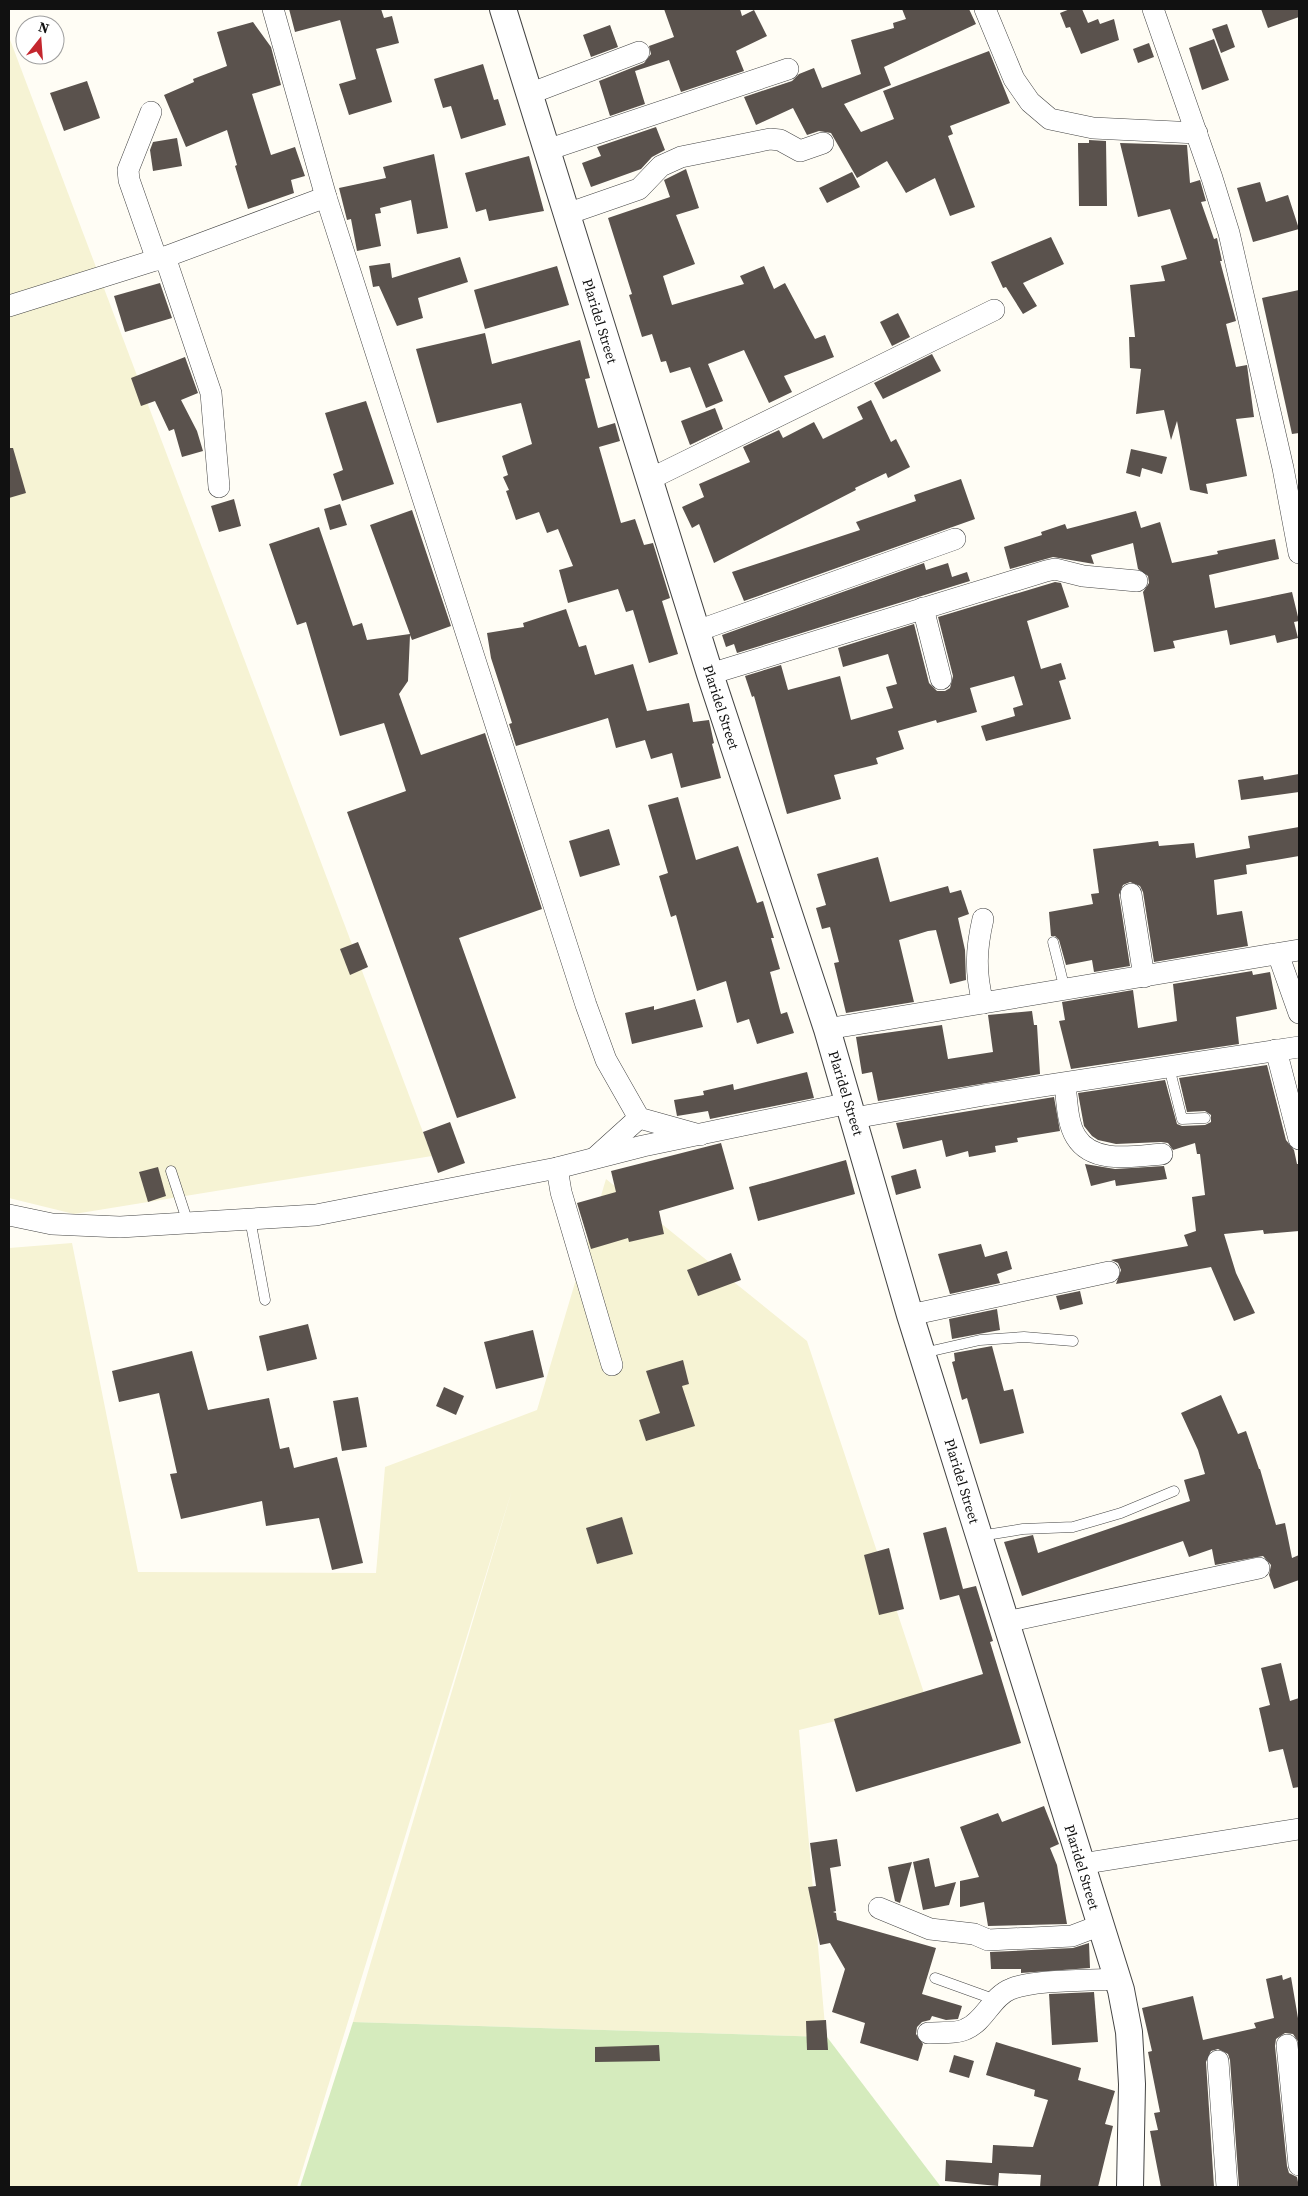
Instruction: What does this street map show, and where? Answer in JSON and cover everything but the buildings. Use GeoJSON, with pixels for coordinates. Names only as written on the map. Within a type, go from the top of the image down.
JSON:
{"type":"FeatureCollection","features":[{"type":"Feature","properties":{"kind":"street"},"geometry":{"type":"LineString","coordinates":[[272,9],[326,197],[586,1005],[606,1060],[640,1118],[700,1135]]}},
{"type":"Feature","properties":{"kind":"street","name":"Plaridel Street"},"geometry":{"type":"LineString","coordinates":[[503,9],[710,674],[827,1029],[910,1316],[1117,1979],[1129,2032],[1132,2084],[1130,2187]]}},
{"type":"Feature","properties":{"kind":"street"},"geometry":{"type":"LineString","coordinates":[[985,9],[1014,79],[1030,102],[1050,119],[1093,128],[1197,133]]}},
{"type":"Feature","properties":{"kind":"street"},"geometry":{"type":"LineString","coordinates":[[1153,9],[1197,133],[1229,233],[1283,468],[1299,553]]}},
{"type":"Feature","properties":{"kind":"street"},"geometry":{"type":"LineString","coordinates":[[529,94],[638,52]]}},
{"type":"Feature","properties":{"kind":"street"},"geometry":{"type":"LineString","coordinates":[[547,150],[788,70]]}},
{"type":"Feature","properties":{"kind":"street"},"geometry":{"type":"LineString","coordinates":[[151,112],[128,170],[129,180],[161,259],[210,393],[219,487]]}},
{"type":"Feature","properties":{"kind":"street"},"geometry":{"type":"LineString","coordinates":[[567,214],[639,189],[661,166],[681,157],[770,140],[780,140],[800,150],[823,143]]}},
{"type":"Feature","properties":{"kind":"street"},"geometry":{"type":"LineString","coordinates":[[9,306],[161,259],[326,197]]}},
{"type":"Feature","properties":{"kind":"street"},"geometry":{"type":"LineString","coordinates":[[650,479],[994,310]]}},
{"type":"Feature","properties":{"kind":"street"},"geometry":{"type":"LineString","coordinates":[[697,630],[955,539]]}},
{"type":"Feature","properties":{"kind":"street"},"geometry":{"type":"LineString","coordinates":[[710,674],[1055,569],[1083,576],[1136,582]]}},
{"type":"Feature","properties":{"kind":"street"},"geometry":{"type":"LineString","coordinates":[[923,608],[941,679]]}},
{"type":"Feature","properties":{"kind":"street"},"geometry":{"type":"LineString","coordinates":[[1131,894],[1144,977]]}},
{"type":"Feature","properties":{"kind":"street"},"geometry":{"type":"LineString","coordinates":[[983,919],[976,956],[977,980],[983,1004]]}},
{"type":"Feature","properties":{"kind":"street"},"geometry":{"type":"LineString","coordinates":[[827,1029],[1299,950]]}},
{"type":"Feature","properties":{"kind":"street"},"geometry":{"type":"LineString","coordinates":[[1278,954],[1299,1013]]}},
{"type":"Feature","properties":{"kind":"street"},"geometry":{"type":"LineString","coordinates":[[9,1215],[52,1224],[120,1227],[316,1215],[557,1168],[643,1146],[700,1135],[852,1111],[1065,1084],[1299,1047]]}},
{"type":"Feature","properties":{"kind":"street"},"geometry":{"type":"LineString","coordinates":[[1276,1050],[1299,1139]]}},
{"type":"Feature","properties":{"kind":"street"},"geometry":{"type":"LineString","coordinates":[[1065,1084],[1075,1136],[1086,1148],[1101,1154],[1119,1157],[1162,1154]]}},
{"type":"Feature","properties":{"kind":"street"},"geometry":{"type":"LineString","coordinates":[[594,1158],[640,1118]]}},
{"type":"Feature","properties":{"kind":"street"},"geometry":{"type":"LineString","coordinates":[[557,1168],[561,1192],[612,1365]]}},
{"type":"Feature","properties":{"kind":"street"},"geometry":{"type":"LineString","coordinates":[[910,1316],[1109,1272]]}},
{"type":"Feature","properties":{"kind":"street"},"geometry":{"type":"LineString","coordinates":[[1006,1622],[1259,1568]]}},
{"type":"Feature","properties":{"kind":"street"},"geometry":{"type":"LineString","coordinates":[[1081,1864],[1299,1829]]}},
{"type":"Feature","properties":{"kind":"street"},"geometry":{"type":"LineString","coordinates":[[879,1908],[930,1929],[974,1934],[988,1940],[1072,1936],[1101,1926]]}},
{"type":"Feature","properties":{"kind":"street"},"geometry":{"type":"LineString","coordinates":[[928,2033],[965,2030],[979,2021],[996,2000],[1009,1989],[1025,1985],[1117,1979]]}},
{"type":"Feature","properties":{"kind":"street"},"geometry":{"type":"LineString","coordinates":[[1287,2045],[1299,2165]]}},
{"type":"Feature","properties":{"kind":"street"},"geometry":{"type":"LineString","coordinates":[[1218,2061],[1227,2187]]}},
{"type":"Feature","properties":{"kind":"lane"},"geometry":{"type":"LineString","coordinates":[[1053,942],[1065,990]]}},
{"type":"Feature","properties":{"kind":"lane"},"geometry":{"type":"LineString","coordinates":[[1169,1068],[1180,1116],[1184,1119],[1205,1118]]}},
{"type":"Feature","properties":{"kind":"lane"},"geometry":{"type":"LineString","coordinates":[[171,1170],[188,1223]]}},
{"type":"Feature","properties":{"kind":"lane"},"geometry":{"type":"LineString","coordinates":[[250,1219],[265,1300]]}},
{"type":"Feature","properties":{"kind":"lane"},"geometry":{"type":"LineString","coordinates":[[922,1353],[980,1340],[1024,1337],[1073,1341]]}},
{"type":"Feature","properties":{"kind":"lane"},"geometry":{"type":"LineString","coordinates":[[979,1536],[1023,1529],[1073,1527],[1121,1513],[1174,1491]]}},
{"type":"Feature","properties":{"kind":"lane"},"geometry":{"type":"LineString","coordinates":[[935,1978],[996,2000]]}},
{"type":"Feature","properties":{"kind":"shaded area"},"geometry":{"type":"Polygon","coordinates":[[[9,37],[15,53],[15,65],[20,65],[432,1156],[74,1214],[9,1198],[9,37]]]}},
{"type":"Feature","properties":{"kind":"shaded area"},"geometry":{"type":"Polygon","coordinates":[[[606,1179],[807,1341],[926,1699],[799,1730],[826,2037],[353,2022],[512,1490],[297,2187],[9,2187],[9,1248],[72,1243],[138,1572],[376,1573],[385,1467],[537,1410],[606,1179]]]}},
{"type":"Feature","properties":{"kind":"green space"},"geometry":{"type":"Polygon","coordinates":[[[353,2022],[827,2037],[941,2187],[300,2187],[353,2022]]]}}]}
